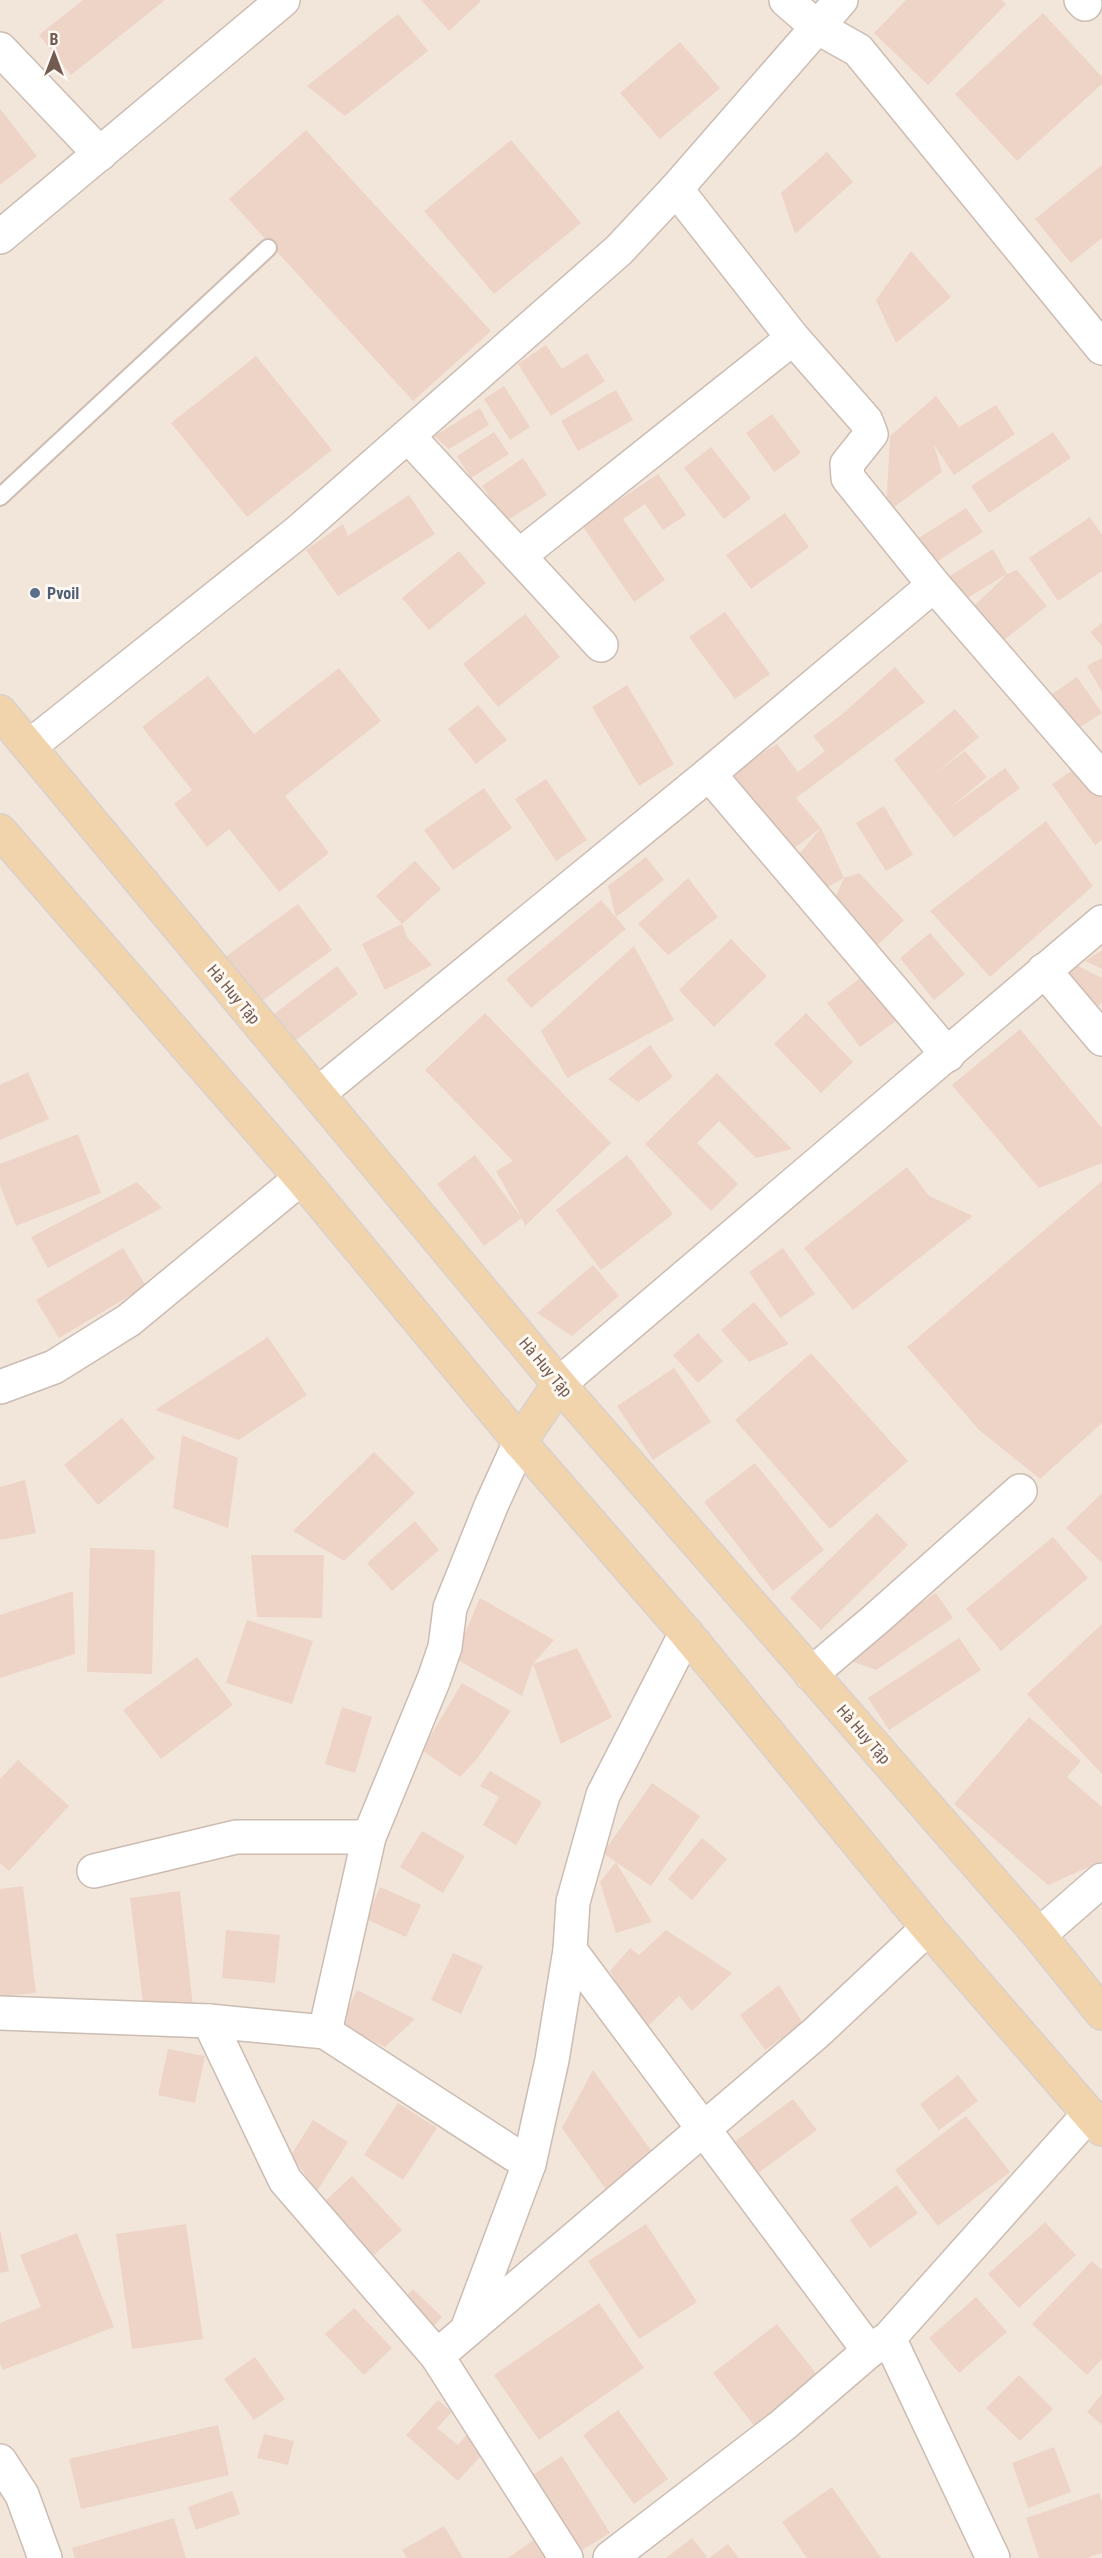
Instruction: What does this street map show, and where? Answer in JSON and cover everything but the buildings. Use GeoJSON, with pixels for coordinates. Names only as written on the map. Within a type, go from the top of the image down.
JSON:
{"type":"FeatureCollection","features":[{"type":"Feature","properties":{"kind":"main road","name":"Hà Huy Tập"},"geometry":{"type":"LineString","coordinates":[[0,712],[559,1384],[1039,1935],[1102,2013]]}},
{"type":"Feature","properties":{"kind":"main road"},"geometry":{"type":"LineString","coordinates":[[0,831],[301,1178],[520,1442],[686,1633],[928,1928],[1096,2121]]}},
{"type":"Feature","properties":{"kind":"main road"},"geometry":{"type":"LineString","coordinates":[[520,1442],[559,1384]]}},
{"type":"Feature","properties":{"kind":"street"},"geometry":{"type":"LineString","coordinates":[[0,237],[283,0]]}},
{"type":"Feature","properties":{"kind":"street"},"geometry":{"type":"LineString","coordinates":[[786,0],[818,27],[858,50],[1102,348]]}},
{"type":"Feature","properties":{"kind":"street"},"geometry":{"type":"LineString","coordinates":[[30,746],[298,532],[619,250],[676,189],[842,0]]}},
{"type":"Feature","properties":{"kind":"street"},"geometry":{"type":"LineString","coordinates":[[0,49],[99,154]]}},
{"type":"Feature","properties":{"kind":"street"},"geometry":{"type":"LineString","coordinates":[[676,189],[793,338],[866,421],[871,434],[847,464],[848,478],[934,585],[1102,779]]}},
{"type":"Feature","properties":{"kind":"street"},"geometry":{"type":"LineString","coordinates":[[519,556],[793,338]]}},
{"type":"Feature","properties":{"kind":"street"},"geometry":{"type":"LineString","coordinates":[[408,436],[601,645]]}},
{"type":"Feature","properties":{"kind":"street"},"geometry":{"type":"LineString","coordinates":[[319,1094],[709,774],[934,585]]}},
{"type":"Feature","properties":{"kind":"street"},"geometry":{"type":"LineString","coordinates":[[709,774],[948,1055]]}},
{"type":"Feature","properties":{"kind":"street"},"geometry":{"type":"LineString","coordinates":[[559,1384],[1102,922]]}},
{"type":"Feature","properties":{"kind":"street"},"geometry":{"type":"LineString","coordinates":[[1044,970],[1102,1039]]}},
{"type":"Feature","properties":{"kind":"street"},"geometry":{"type":"LineString","coordinates":[[0,1387],[54,1367],[129,1320],[301,1178]]}},
{"type":"Feature","properties":{"kind":"street"},"geometry":{"type":"LineString","coordinates":[[325,2032],[369,1838],[434,1679],[445,1647],[450,1608],[491,1506],[520,1442]]}},
{"type":"Feature","properties":{"kind":"street"},"geometry":{"type":"LineString","coordinates":[[811,1674],[1020,1491]]}},
{"type":"Feature","properties":{"kind":"street"},"geometry":{"type":"LineString","coordinates":[[468,2327],[529,2164],[552,2060],[570,1950],[573,1902],[603,1795],[686,1633]]}},
{"type":"Feature","properties":{"kind":"street"},"geometry":{"type":"LineString","coordinates":[[94,1871],[236,1837],[369,1838]]}},
{"type":"Feature","properties":{"kind":"street"},"geometry":{"type":"LineString","coordinates":[[1039,1935],[1102,1880]]}},
{"type":"Feature","properties":{"kind":"street"},"geometry":{"type":"LineString","coordinates":[[437,2356],[468,2327],[551,2260],[816,2032],[928,1928]]}},
{"type":"Feature","properties":{"kind":"street"},"geometry":{"type":"LineString","coordinates":[[570,1950],[703,2129],[879,2345],[993,2558]]}},
{"type":"Feature","properties":{"kind":"street"},"geometry":{"type":"LineString","coordinates":[[0,2013],[209,2021],[325,2032],[529,2164]]}},
{"type":"Feature","properties":{"kind":"street"},"geometry":{"type":"LineString","coordinates":[[209,2021],[285,2180],[437,2356],[566,2558]]}},
{"type":"Feature","properties":{"kind":"street"},"geometry":{"type":"LineString","coordinates":[[610,2558],[783,2425],[879,2345],[1096,2121]]}},
{"type":"Feature","properties":{"kind":"street"},"geometry":{"type":"LineString","coordinates":[[0,2461],[21,2495],[45,2558]]}},
{"type":"Feature","properties":{"kind":"lane"},"geometry":{"type":"LineString","coordinates":[[0,497],[268,248]]}},
{"type":"Feature","properties":{"kind":"shaded area"},"geometry":{"type":"Polygon","coordinates":[[[0,0],[1102,0],[1102,2558],[0,2558],[0,0]]]}},
{"type":"Feature","properties":{"kind":"place","name":"Pvoil"},"geometry":{"type":"Point","coordinates":[35,593]}}]}
